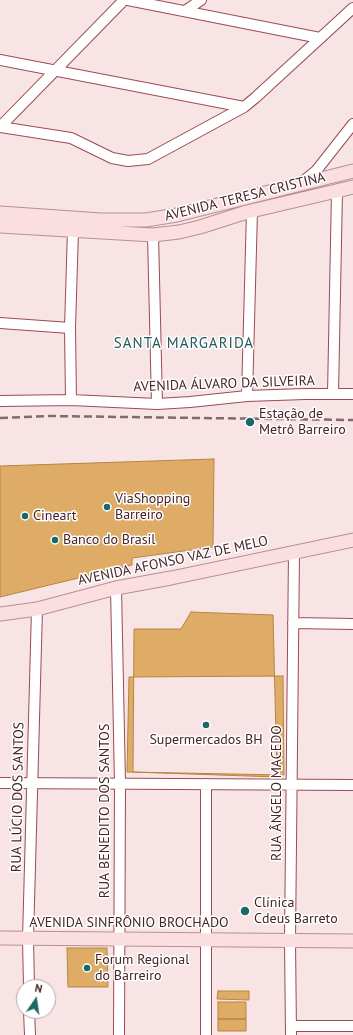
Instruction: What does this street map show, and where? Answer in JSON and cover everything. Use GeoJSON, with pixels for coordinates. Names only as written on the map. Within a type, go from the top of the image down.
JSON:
{"type":"FeatureCollection","features":[{"type":"Feature","properties":{"kind":"main road","name":"AVENIDA TERESA CRISTINA"},"geometry":{"type":"LineString","coordinates":[[0,213],[101,220],[146,220],[177,215],[353,171]]}},
{"type":"Feature","properties":{"kind":"main road","name":"AVENIDA TERESA CRISTINA"},"geometry":{"type":"LineString","coordinates":[[0,226],[153,235],[179,232],[200,227],[252,211],[353,187]]}},
{"type":"Feature","properties":{"kind":"main road","name":"AVENIDA AFONSO VAZ DE MELO"},"geometry":{"type":"LineString","coordinates":[[0,614],[37,609],[116,588],[353,540]]}},
{"type":"Feature","properties":{"kind":"main road","name":"AVENIDA SINFRÔNIO BROCHADO"},"geometry":{"type":"LineString","coordinates":[[0,938],[353,941]]}},
{"type":"Feature","properties":{"kind":"street"},"geometry":{"type":"LineString","coordinates":[[0,127],[124,0]]}},
{"type":"Feature","properties":{"kind":"street"},"geometry":{"type":"LineString","coordinates":[[128,0],[320,38]]}},
{"type":"Feature","properties":{"kind":"street"},"geometry":{"type":"LineString","coordinates":[[185,11],[201,0]]}},
{"type":"Feature","properties":{"kind":"street"},"geometry":{"type":"LineString","coordinates":[[0,127],[71,138],[112,158],[128,161],[148,158],[244,107],[353,8]]}},
{"type":"Feature","properties":{"kind":"street"},"geometry":{"type":"LineString","coordinates":[[0,60],[244,107]]}},
{"type":"Feature","properties":{"kind":"street"},"geometry":{"type":"LineString","coordinates":[[299,185],[316,170],[353,124]]}},
{"type":"Feature","properties":{"kind":"street"},"geometry":{"type":"LineString","coordinates":[[333,394],[337,191]]}},
{"type":"Feature","properties":{"kind":"street"},"geometry":{"type":"LineString","coordinates":[[247,396],[252,211]]}},
{"type":"Feature","properties":{"kind":"street"},"geometry":{"type":"LineString","coordinates":[[71,400],[70,328],[73,230]]}},
{"type":"Feature","properties":{"kind":"street"},"geometry":{"type":"LineString","coordinates":[[153,235],[157,404]]}},
{"type":"Feature","properties":{"kind":"street"},"geometry":{"type":"LineString","coordinates":[[0,323],[70,328]]}},
{"type":"Feature","properties":{"kind":"street","name":"AVENIDA ÁLVARO DA SILVEIRA"},"geometry":{"type":"LineString","coordinates":[[0,401],[71,400],[157,404],[247,396],[353,394]]}},
{"type":"Feature","properties":{"kind":"street","name":"RUA ÂNGELO MACEDO"},"geometry":{"type":"LineString","coordinates":[[291,1030],[290,940],[294,552]]}},
{"type":"Feature","properties":{"kind":"street","name":"RUA BENEDITO DOS SANTOS"},"geometry":{"type":"LineString","coordinates":[[116,588],[120,783],[119,1035]]}},
{"type":"Feature","properties":{"kind":"street","name":"RUA LÚCIO DOS SANTOS"},"geometry":{"type":"LineString","coordinates":[[29,979],[28,939],[37,609]]}},
{"type":"Feature","properties":{"kind":"street"},"geometry":{"type":"LineString","coordinates":[[293,623],[353,624]]}},
{"type":"Feature","properties":{"kind":"street"},"geometry":{"type":"LineString","coordinates":[[0,783],[353,785]]}},
{"type":"Feature","properties":{"kind":"street"},"geometry":{"type":"LineString","coordinates":[[206,784],[206,1035]]}},
{"type":"Feature","properties":{"kind":"street"},"geometry":{"type":"LineString","coordinates":[[29,1019],[30,1035]]}},
{"type":"Feature","properties":{"kind":"street"},"geometry":{"type":"LineString","coordinates":[[291,1030],[353,1026]]}},
{"type":"Feature","properties":{"kind":"building","name":"ViaShopping Barreiro"},"geometry":{"type":"Polygon","coordinates":[[[214,459],[213,547],[132,558],[132,565],[0,597],[0,466],[214,459]]]}},
{"type":"Feature","properties":{"kind":"building","name":"Supermercados BH"},"geometry":{"type":"Polygon","coordinates":[[[191,612],[273,615],[277,777],[133,772],[134,629],[181,629],[191,612]]]}},
{"type":"Feature","properties":{"kind":"building","name":"Supermercados BH"},"geometry":{"type":"Polygon","coordinates":[[[283,676],[284,775],[127,772],[129,677],[283,676]]]}},
{"type":"Feature","properties":{"kind":"building","name":"Forum Regional do Barreiro"},"geometry":{"type":"Polygon","coordinates":[[[67,948],[107,948],[108,987],[68,987],[67,948]]]}},
{"type":"Feature","properties":{"kind":"building"},"geometry":{"type":"Polygon","coordinates":[[[218,991],[249,991],[249,1000],[217,999],[218,991]]]}},
{"type":"Feature","properties":{"kind":"building"},"geometry":{"type":"Polygon","coordinates":[[[218,1002],[246,1002],[246,1019],[218,1019],[218,1002]]]}},
{"type":"Feature","properties":{"kind":"building"},"geometry":{"type":"Polygon","coordinates":[[[218,1019],[246,1019],[246,1031],[218,1031],[218,1019]]]}},
{"type":"Feature","properties":{"kind":"railway"},"geometry":{"type":"LineString","coordinates":[[0,418],[49,416],[353,420]]}},
{"type":"Feature","properties":{"kind":"place","name":"Estação de Metrô Barreiro"},"geometry":{"type":"Point","coordinates":[250,422]}},
{"type":"Feature","properties":{"kind":"place","name":"ViaShopping Barreiro"},"geometry":{"type":"Point","coordinates":[107,507]}},
{"type":"Feature","properties":{"kind":"place","name":"Cineart"},"geometry":{"type":"Point","coordinates":[25,516]}},
{"type":"Feature","properties":{"kind":"place","name":"Banco do Brasil"},"geometry":{"type":"Point","coordinates":[55,540]}},
{"type":"Feature","properties":{"kind":"place","name":"Supermercados BH"},"geometry":{"type":"Point","coordinates":[206,725]}},
{"type":"Feature","properties":{"kind":"place","name":"Clínica Cdeus Barreto"},"geometry":{"type":"Point","coordinates":[245,911]}},
{"type":"Feature","properties":{"kind":"place","name":"Forum Regional do Barreiro"},"geometry":{"type":"Point","coordinates":[87,968]}},
{"type":"Feature","properties":{"kind":"district","name":"SANTA MARGARIDA"},"geometry":{"type":"Point","coordinates":[184,344]}}]}
